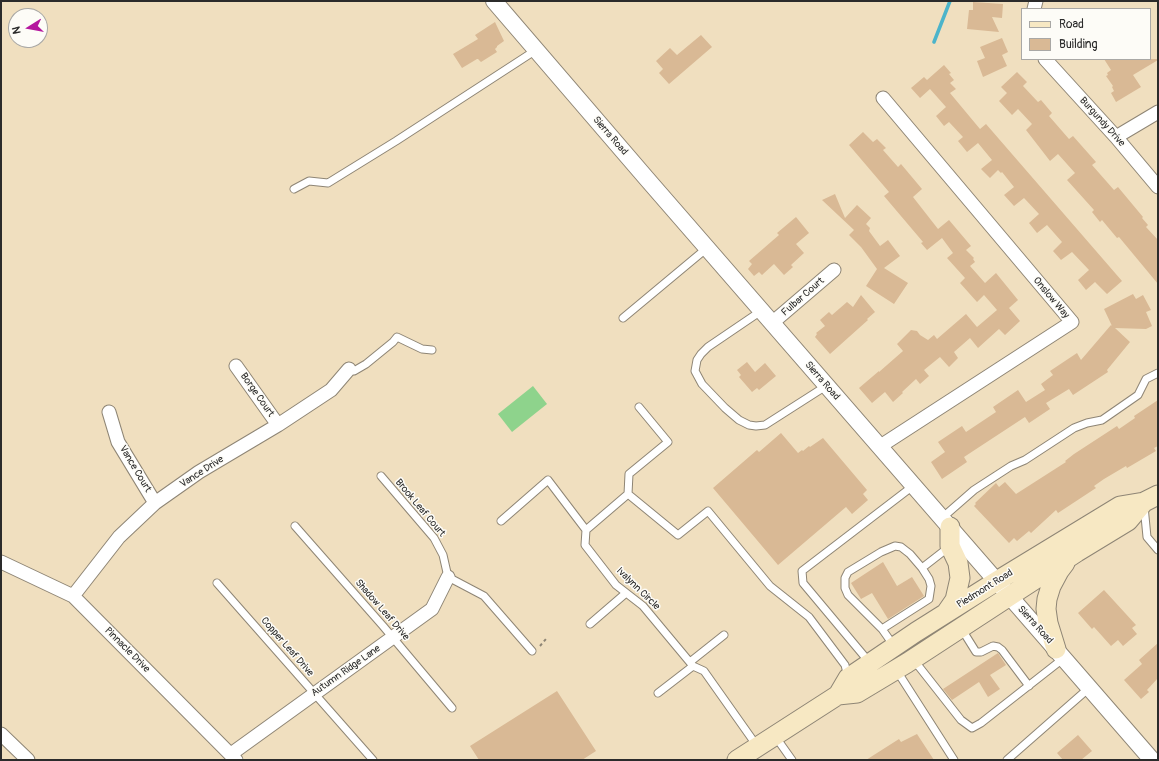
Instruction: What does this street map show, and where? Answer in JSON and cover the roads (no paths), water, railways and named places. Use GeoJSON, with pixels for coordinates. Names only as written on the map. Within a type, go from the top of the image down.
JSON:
{"type":"FeatureCollection","features":[{"type":"Feature","properties":{"kind":"main road","name":"Piedmont Road"},"geometry":{"type":"LineString","coordinates":[[838,695],[848,678],[870,662],[997,581],[1120,506],[1151,498]]}},
{"type":"Feature","properties":{"kind":"main road","name":"Piedmont Road"},"geometry":{"type":"LineString","coordinates":[[739,759],[838,695],[857,692],[913,659],[1071,556],[1128,521],[1151,498]]}},
{"type":"Feature","properties":{"kind":"main road"},"geometry":{"type":"LineString","coordinates":[[945,614],[955,600],[960,578],[958,563],[950,546],[946,523]]}},
{"type":"Feature","properties":{"kind":"main road"},"geometry":{"type":"LineString","coordinates":[[1060,654],[1048,623],[1046,609],[1047,598],[1050,586],[1059,571],[1071,556]]}},
{"type":"Feature","properties":{"kind":"street","name":"Sierra Road"},"geometry":{"type":"LineString","coordinates":[[494,1],[826,386],[1152,760]]}},
{"type":"Feature","properties":{"kind":"street","name":"Burgundy Drive"},"geometry":{"type":"LineString","coordinates":[[1046,60],[1116,137],[1158,187]]}},
{"type":"Feature","properties":{"kind":"street","name":"Onslow Way"},"geometry":{"type":"LineString","coordinates":[[879,447],[1072,322],[883,98]]}},
{"type":"Feature","properties":{"kind":"street"},"geometry":{"type":"LineString","coordinates":[[1116,137],[1158,112]]}},
{"type":"Feature","properties":{"kind":"street","name":"Fulbar Court"},"geometry":{"type":"LineString","coordinates":[[772,323],[834,270]]}},
{"type":"Feature","properties":{"kind":"street","name":"Borge Court"},"geometry":{"type":"LineString","coordinates":[[236,366],[278,425]]}},
{"type":"Feature","properties":{"kind":"street","name":"Vance Drive"},"geometry":{"type":"LineString","coordinates":[[73,596],[119,537],[156,503],[199,472],[278,425],[331,390],[349,369]]}},
{"type":"Feature","properties":{"kind":"street","name":"Vance Court"},"geometry":{"type":"LineString","coordinates":[[109,412],[118,442],[156,503]]}},
{"type":"Feature","properties":{"kind":"street","name":"Pinnacle Drive"},"geometry":{"type":"LineString","coordinates":[[1,562],[73,596],[234,757]]}},
{"type":"Feature","properties":{"kind":"street","name":"Autumn Ridge Lane"},"geometry":{"type":"LineString","coordinates":[[234,757],[314,693],[432,609],[448,577]]}},
{"type":"Feature","properties":{"kind":"street"},"geometry":{"type":"LineString","coordinates":[[1,734],[28,760]]}},
{"type":"Feature","properties":{"kind":"lane"},"geometry":{"type":"LineString","coordinates":[[294,189],[309,181],[328,183],[396,141],[536,50]]}},
{"type":"Feature","properties":{"kind":"lane"},"geometry":{"type":"LineString","coordinates":[[623,318],[707,248]]}},
{"type":"Feature","properties":{"kind":"lane"},"geometry":{"type":"LineString","coordinates":[[761,311],[708,347],[701,354],[697,360],[695,371],[702,384],[739,420],[749,425],[756,426],[765,425],[826,386]]}},
{"type":"Feature","properties":{"kind":"lane"},"geometry":{"type":"LineString","coordinates":[[349,369],[354,371],[366,364],[393,342],[396,337],[422,349],[432,350]]}},
{"type":"Feature","properties":{"kind":"lane"},"geometry":{"type":"LineString","coordinates":[[946,523],[974,490],[1011,466],[1025,460],[1074,428],[1087,423],[1102,420],[1138,395],[1146,379],[1158,373]]}},
{"type":"Feature","properties":{"kind":"lane"},"geometry":{"type":"LineString","coordinates":[[501,521],[548,480],[586,530],[628,494],[629,474],[668,442],[639,407]]}},
{"type":"Feature","properties":{"kind":"lane","name":"Brook Leaf Court"},"geometry":{"type":"LineString","coordinates":[[381,476],[434,538],[443,556],[448,577]]}},
{"type":"Feature","properties":{"kind":"lane"},"geometry":{"type":"LineString","coordinates":[[870,662],[803,583],[802,571],[913,486]]}},
{"type":"Feature","properties":{"kind":"lane"},"geometry":{"type":"LineString","coordinates":[[628,494],[678,535],[708,511],[770,586],[810,618],[845,665],[848,678]]}},
{"type":"Feature","properties":{"kind":"lane"},"geometry":{"type":"LineString","coordinates":[[1151,498],[1147,537],[1158,550]]}},
{"type":"Feature","properties":{"kind":"lane","name":"Shadow Leaf Drive"},"geometry":{"type":"LineString","coordinates":[[295,526],[393,637],[452,708]]}},
{"type":"Feature","properties":{"kind":"lane","name":"Ivalynn Circle"},"geometry":{"type":"LineString","coordinates":[[586,530],[585,545],[616,584],[643,606],[692,664],[704,671],[757,747]]}},
{"type":"Feature","properties":{"kind":"lane"},"geometry":{"type":"LineString","coordinates":[[882,629],[929,599],[931,586],[928,579],[922,568],[902,547],[895,546],[881,552],[848,572],[845,578],[845,588],[848,595],[882,629],[894,646]]}},
{"type":"Feature","properties":{"kind":"lane"},"geometry":{"type":"LineString","coordinates":[[922,568],[950,546]]}},
{"type":"Feature","properties":{"kind":"lane"},"geometry":{"type":"LineString","coordinates":[[448,577],[484,596],[532,651]]}},
{"type":"Feature","properties":{"kind":"lane","name":"Copper Leaf Drive"},"geometry":{"type":"LineString","coordinates":[[217,583],[373,760]]}},
{"type":"Feature","properties":{"kind":"lane"},"geometry":{"type":"LineString","coordinates":[[590,624],[626,593]]}},
{"type":"Feature","properties":{"kind":"lane"},"geometry":{"type":"LineString","coordinates":[[961,628],[976,652],[981,652],[993,646],[1002,650],[1029,686]]}},
{"type":"Feature","properties":{"kind":"lane"},"geometry":{"type":"LineString","coordinates":[[658,693],[724,635]]}},
{"type":"Feature","properties":{"kind":"lane"},"geometry":{"type":"LineString","coordinates":[[913,659],[961,720],[972,728],[981,724],[1029,686],[1060,654]]}},
{"type":"Feature","properties":{"kind":"lane"},"geometry":{"type":"LineString","coordinates":[[896,669],[954,760]]}},
{"type":"Feature","properties":{"kind":"lane"},"geometry":{"type":"LineString","coordinates":[[1006,760],[1089,688]]}},
{"type":"Feature","properties":{"kind":"lane"},"geometry":{"type":"LineString","coordinates":[[775,736],[792,760]]}},
{"type":"Feature","properties":{"kind":"waterway"},"geometry":{"type":"LineString","coordinates":[[934,42],[950,1]]}}]}
